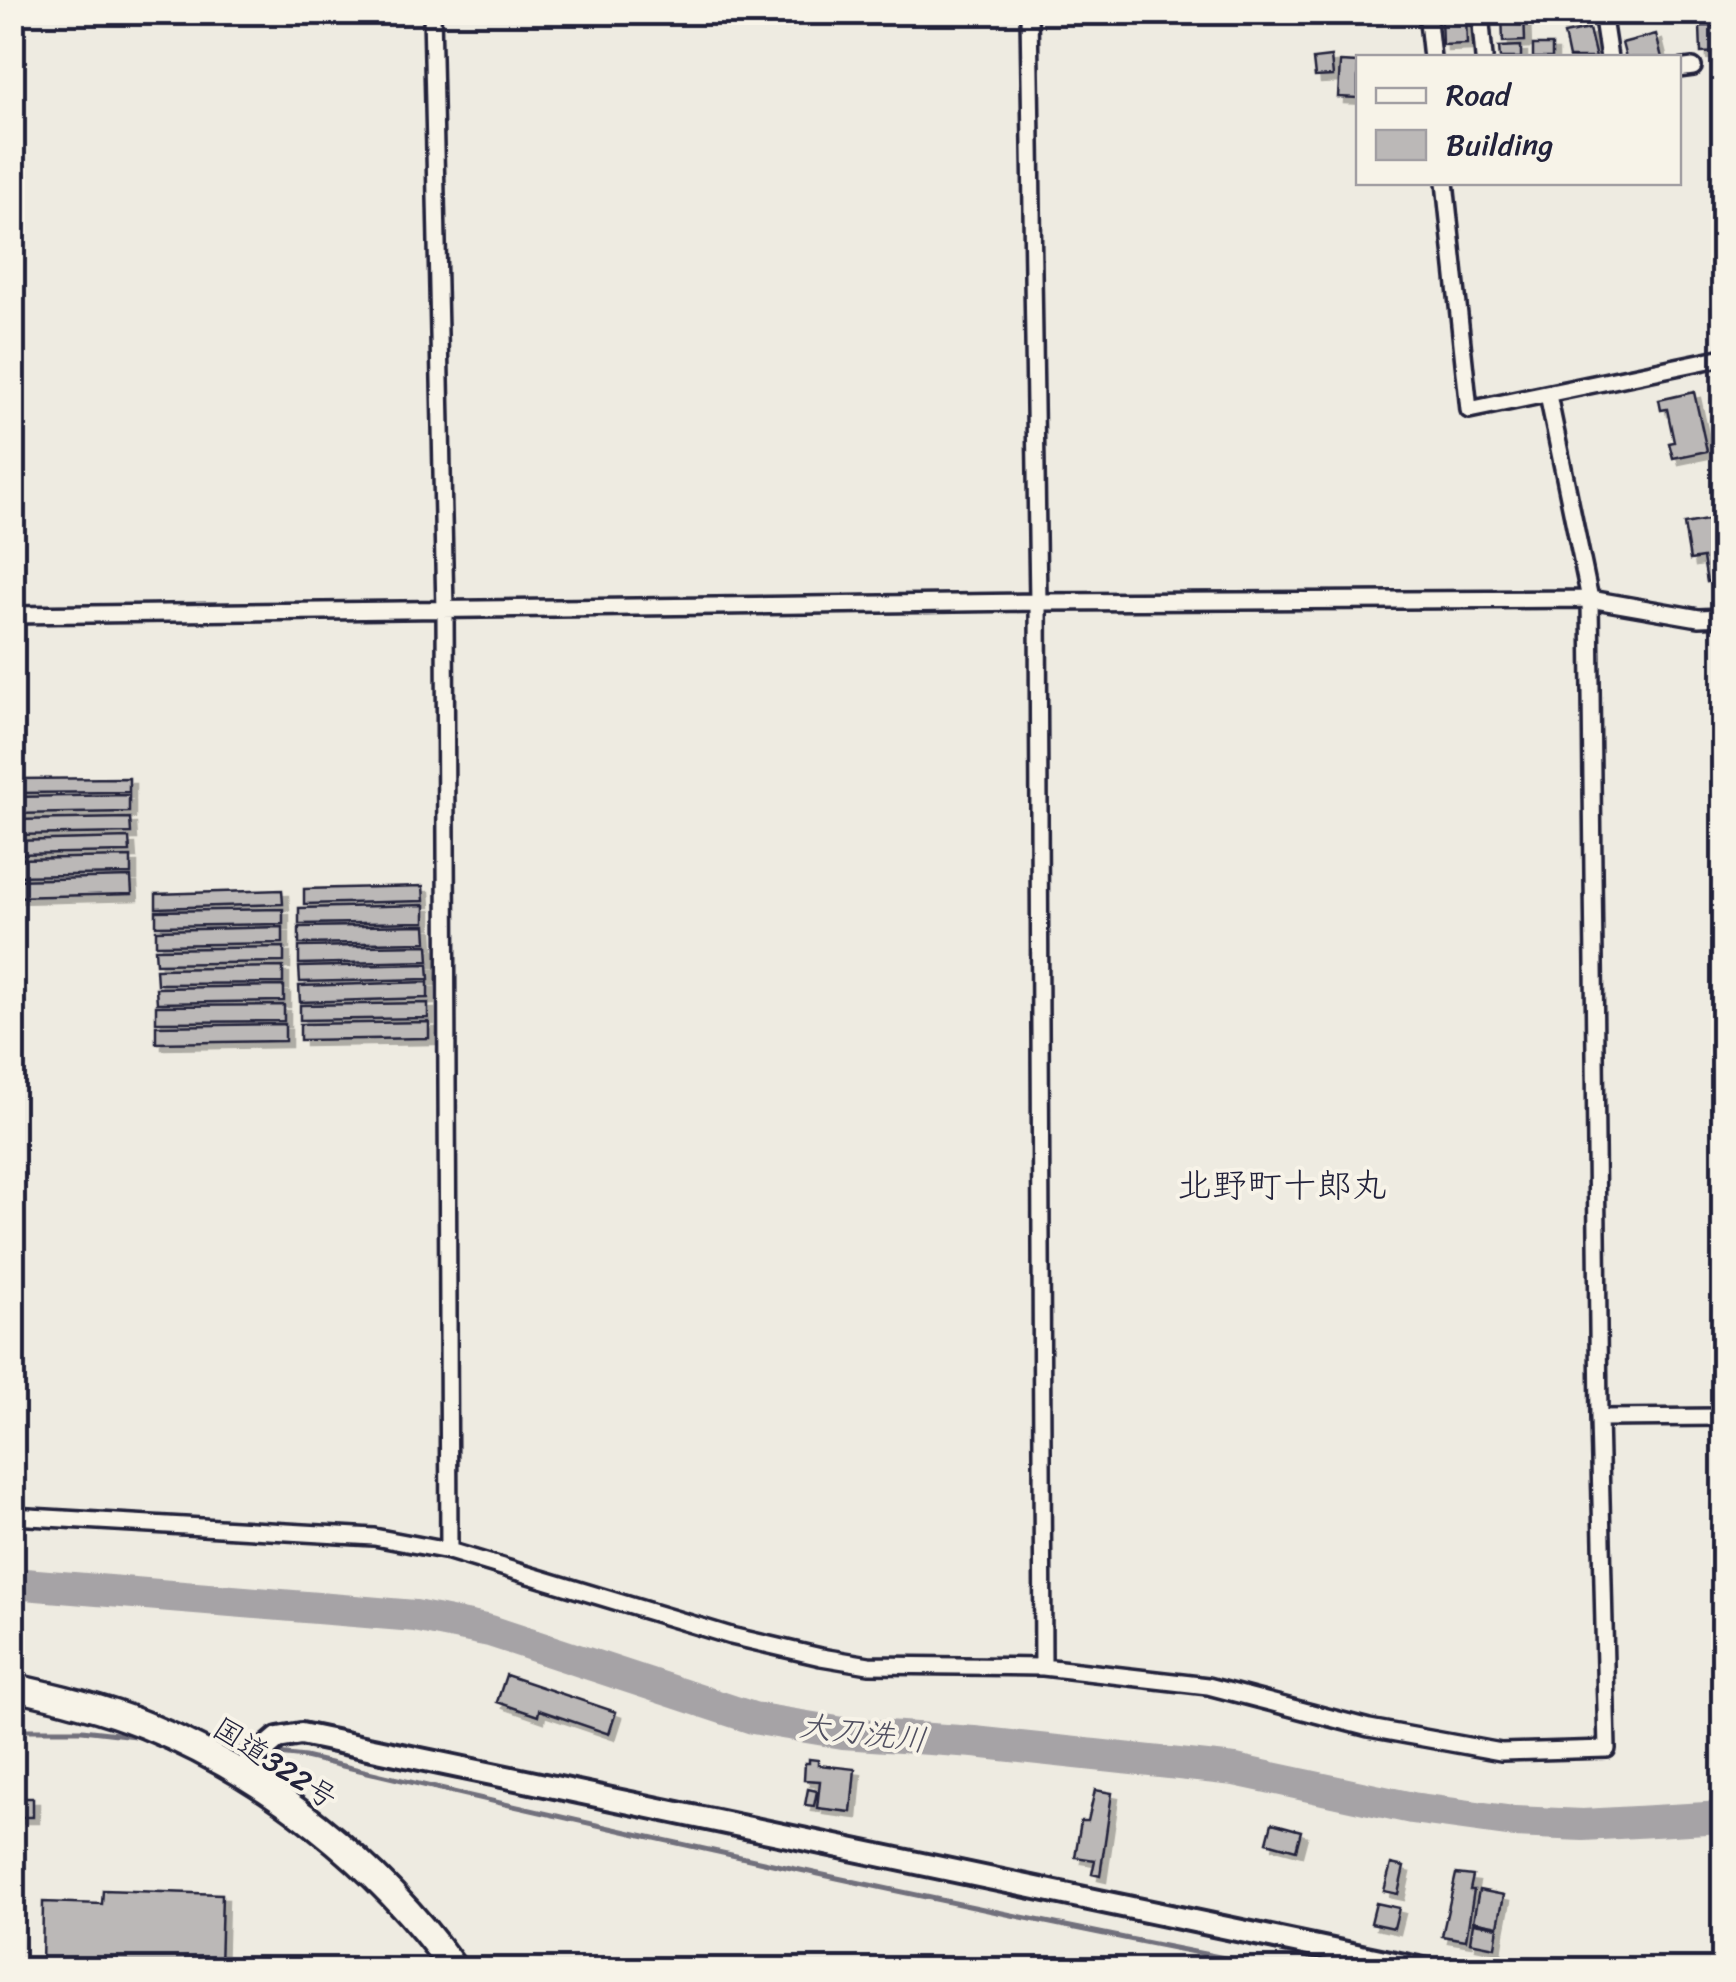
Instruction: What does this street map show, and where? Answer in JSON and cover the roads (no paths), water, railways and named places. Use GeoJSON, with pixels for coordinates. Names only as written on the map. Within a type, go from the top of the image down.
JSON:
{"type":"FeatureCollection","features":[{"type":"Feature","properties":{"kind":"highway","name":"国道322号"},"geometry":{"type":"LineString","coordinates":[[12,1687],[145,1725],[238,1772],[333,1840],[402,1906],[454,1970]]}},
{"type":"Feature","properties":{"kind":"street"},"geometry":{"type":"LineString","coordinates":[[432,12],[445,610],[449,1551]]}},
{"type":"Feature","properties":{"kind":"street"},"geometry":{"type":"LineString","coordinates":[[1029,12],[1038,602],[1043,1667]]}},
{"type":"Feature","properties":{"kind":"street"},"geometry":{"type":"LineString","coordinates":[[1427,12],[1432,55]]}},
{"type":"Feature","properties":{"kind":"street"},"geometry":{"type":"LineString","coordinates":[[1480,12],[1484,55]]}},
{"type":"Feature","properties":{"kind":"street"},"geometry":{"type":"LineString","coordinates":[[1602,12],[1609,55]]}},
{"type":"Feature","properties":{"kind":"street"},"geometry":{"type":"LineString","coordinates":[[1445,185],[1469,410],[1724,357]]}},
{"type":"Feature","properties":{"kind":"street"},"geometry":{"type":"LineString","coordinates":[[12,1516],[374,1536],[449,1551],[731,1636],[820,1657],[869,1665],[1043,1667],[1208,1686],[1369,1728],[1502,1752],[1606,1749],[1590,599],[1548,394]]}},
{"type":"Feature","properties":{"kind":"street"},"geometry":{"type":"LineString","coordinates":[[12,615],[1590,599],[1700,618],[1724,616]]}},
{"type":"Feature","properties":{"kind":"street"},"geometry":{"type":"LineString","coordinates":[[1599,1418],[1724,1416]]}},
{"type":"Feature","properties":{"kind":"street"},"geometry":{"type":"LineString","coordinates":[[238,1772],[278,1738],[301,1734],[1428,1970]]}},
{"type":"Feature","properties":{"kind":"waterway","name":"大刀洗川"},"geometry":{"type":"LineString","coordinates":[[12,1583],[415,1616],[490,1631],[753,1718],[843,1733],[974,1742],[1235,1770],[1412,1808],[1514,1822],[1583,1825],[1724,1817]]}},
{"type":"Feature","properties":{"kind":"waterway"},"geometry":{"type":"LineString","coordinates":[[12,1730],[82,1730],[144,1737]]}},
{"type":"Feature","properties":{"kind":"waterway"},"geometry":{"type":"LineString","coordinates":[[214,1746],[253,1751]]}},
{"type":"Feature","properties":{"kind":"waterway"},"geometry":{"type":"LineString","coordinates":[[269,1753],[305,1757],[916,1895],[1285,1970]]}},
{"type":"Feature","properties":{"kind":"district","name":"北野町十郎丸"},"geometry":{"type":"Point","coordinates":[1282,1185]}}]}
